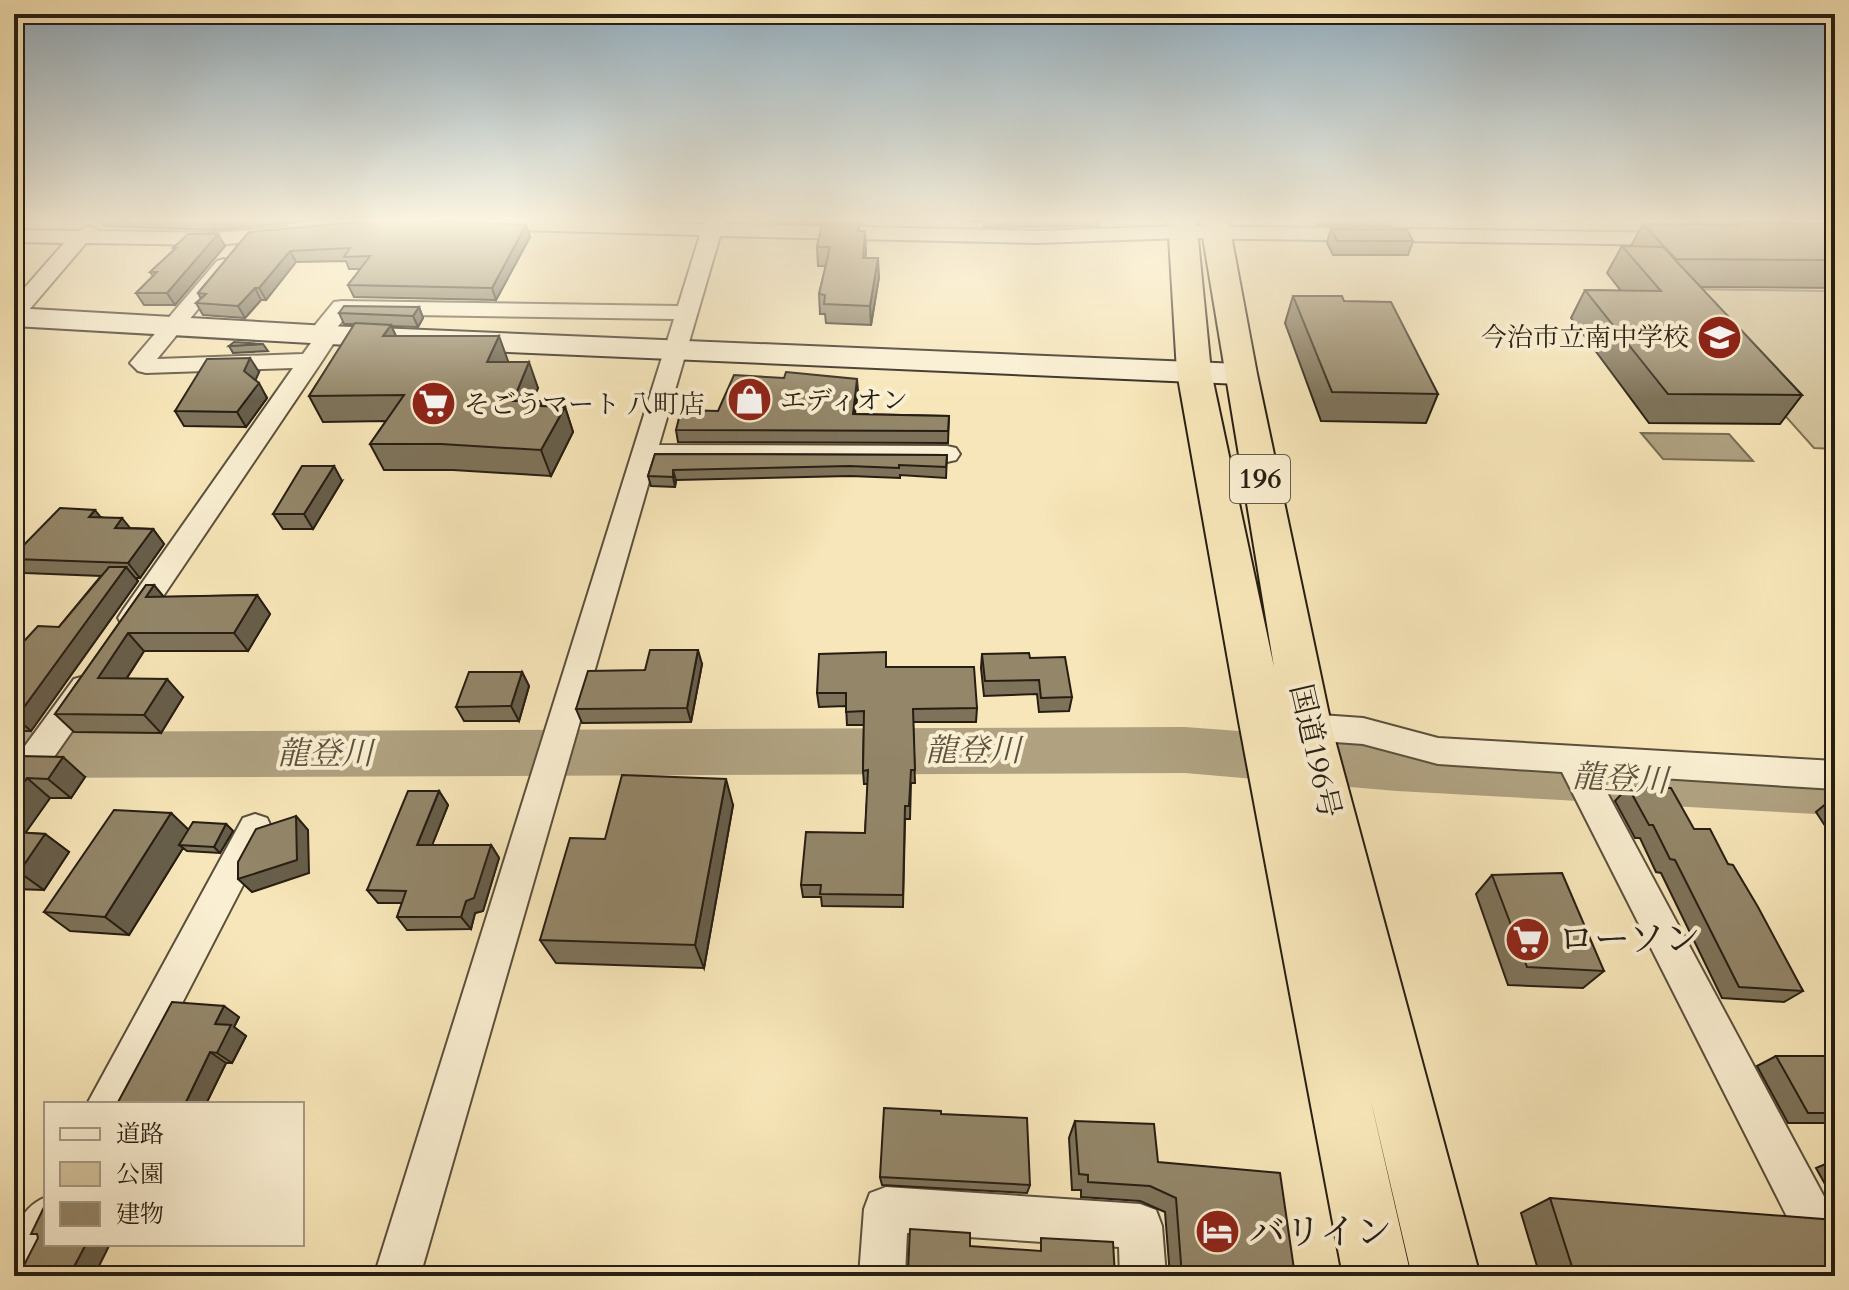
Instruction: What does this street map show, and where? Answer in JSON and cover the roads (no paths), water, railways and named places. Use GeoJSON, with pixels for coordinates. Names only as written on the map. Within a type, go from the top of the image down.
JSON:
{"type":"FeatureCollection","features":[{"type":"Feature","properties":{"kind":"highway","name":"国道196号"},"geometry":{"type":"LineString","coordinates":[[1197,279],[1194,372],[1290,749],[1446,1276]]}},
{"type":"Feature","properties":{"kind":"highway","name":"国道196号"},"geometry":{"type":"LineString","coordinates":[[1214,279],[1240,374],[1290,749],[1377,1276]]}},
{"type":"Feature","properties":{"kind":"street"},"geometry":{"type":"LineString","coordinates":[[14,315],[46,279]]}},
{"type":"Feature","properties":{"kind":"street"},"geometry":{"type":"LineString","coordinates":[[211,279],[141,363],[146,366],[319,344]]}},
{"type":"Feature","properties":{"kind":"street"},"geometry":{"type":"LineString","coordinates":[[397,1276],[696,279]]}},
{"type":"Feature","properties":{"kind":"street"},"geometry":{"type":"LineString","coordinates":[[14,787],[342,307],[686,313]]}},
{"type":"Feature","properties":{"kind":"street"},"geometry":{"type":"LineString","coordinates":[[14,315],[170,326],[319,344],[675,349],[1240,374]]}},
{"type":"Feature","properties":{"kind":"street"},"geometry":{"type":"LineString","coordinates":[[644,453],[947,454]]}},
{"type":"Feature","properties":{"kind":"street"},"geometry":{"type":"LineString","coordinates":[[1290,749],[1363,731],[1438,751],[1835,775]]}},
{"type":"Feature","properties":{"kind":"street"},"geometry":{"type":"LineString","coordinates":[[1573,761],[1835,1263]]}},
{"type":"Feature","properties":{"kind":"street"},"geometry":{"type":"LineString","coordinates":[[109,1102],[255,829]]}},
{"type":"Feature","properties":{"kind":"street"},"geometry":{"type":"LineString","coordinates":[[882,1276],[886,1209],[1140,1226],[1143,1276]]}},
{"type":"Feature","properties":{"kind":"street"},"geometry":{"type":"LineString","coordinates":[[16,1276],[44,1223]]}},
{"type":"Feature","properties":{"kind":"waterway","name":"龍登川"},"geometry":{"type":"LineString","coordinates":[[14,755],[1185,750],[1397,767],[1835,790]]}},
{"type":"Feature","properties":{"kind":"place","name":"今治市立南中学校"},"geometry":{"type":"Point","coordinates":[1720,337]}},
{"type":"Feature","properties":{"kind":"place","name":"エディオン"},"geometry":{"type":"Point","coordinates":[749,400]}},
{"type":"Feature","properties":{"kind":"place","name":"そごうマート 八町店"},"geometry":{"type":"Point","coordinates":[433,404]}},
{"type":"Feature","properties":{"kind":"place","name":"ローソン"},"geometry":{"type":"Point","coordinates":[1527,939]}},
{"type":"Feature","properties":{"kind":"place","name":"バリイン"},"geometry":{"type":"Point","coordinates":[1218,1232]}}]}
